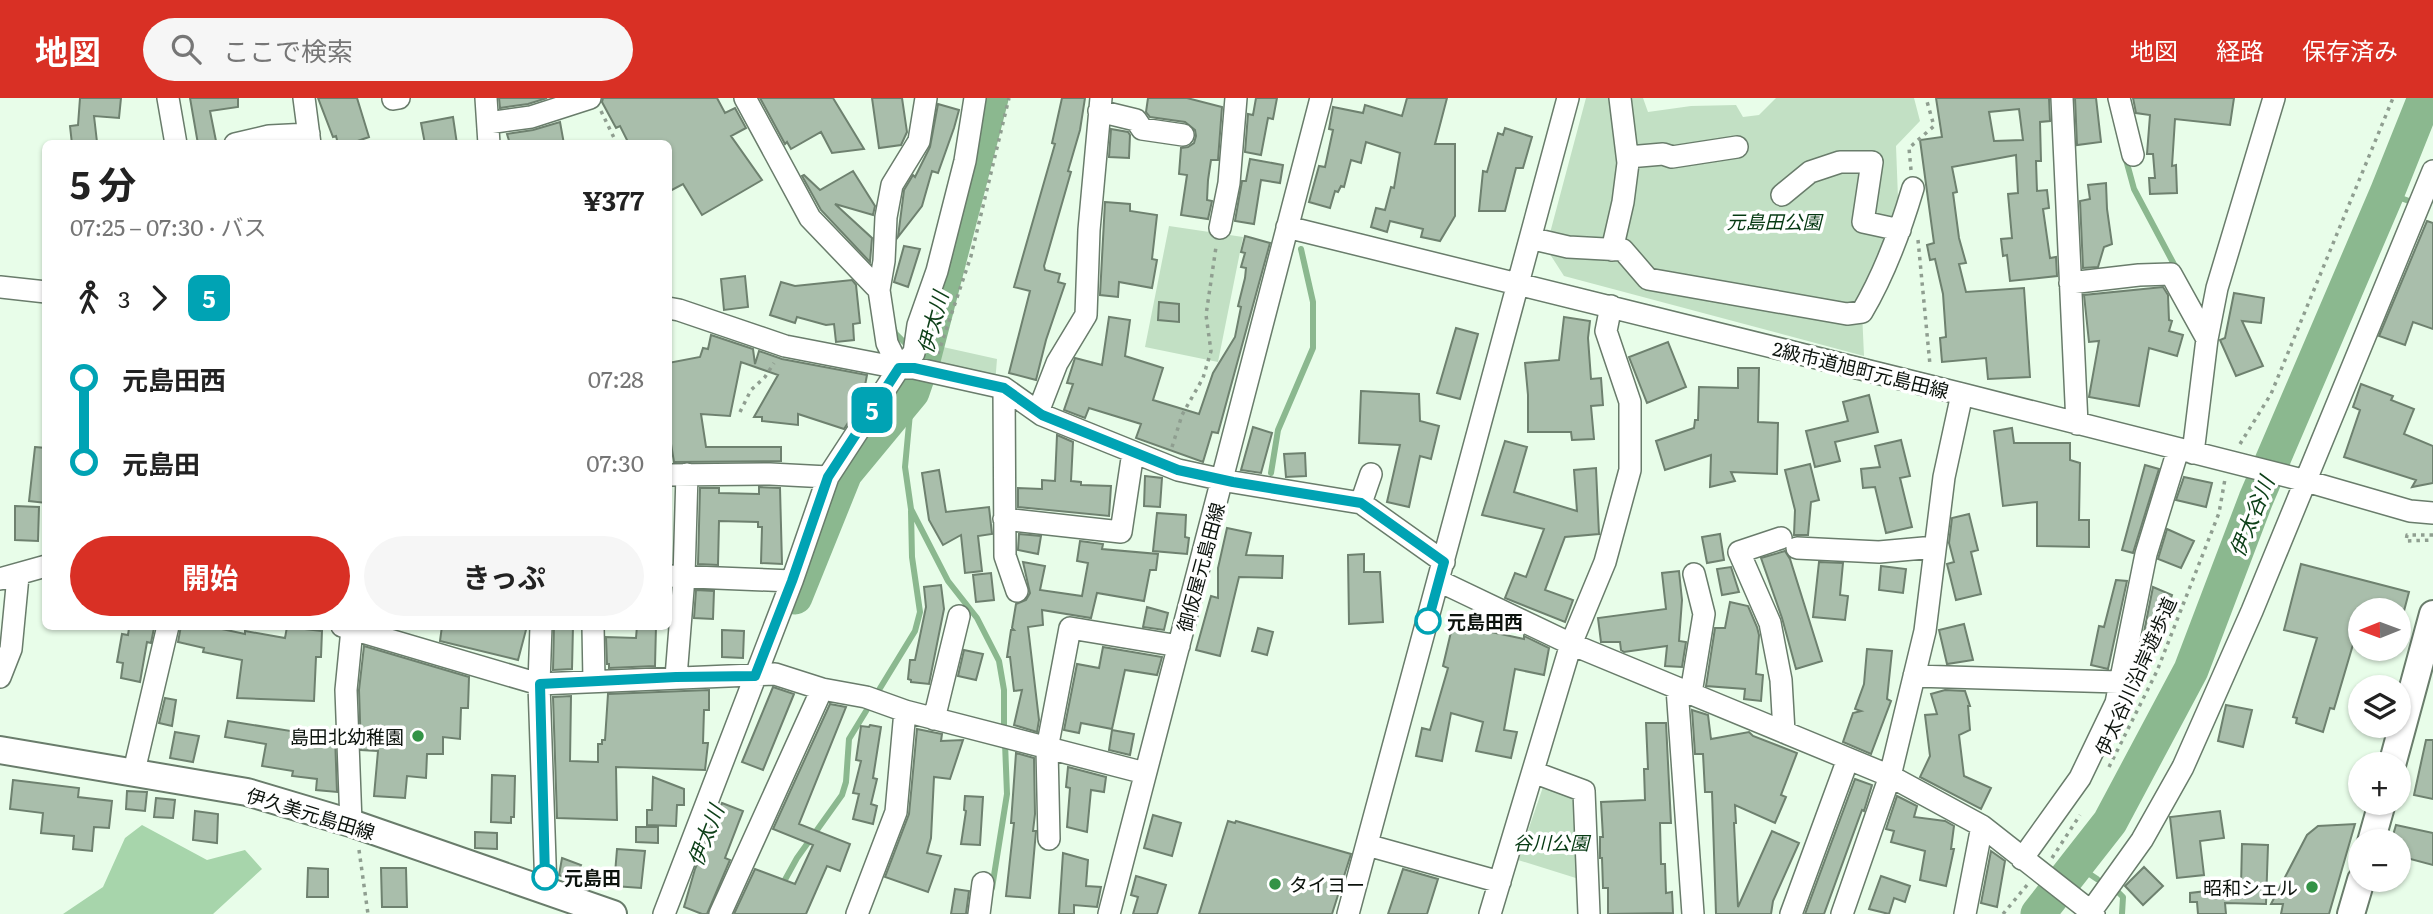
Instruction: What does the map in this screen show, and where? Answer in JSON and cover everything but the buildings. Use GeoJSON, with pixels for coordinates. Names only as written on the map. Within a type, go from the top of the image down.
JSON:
{"type":"FeatureCollection","features":[{"type":"Feature","properties":{"kind":"main road"},"geometry":{"type":"LineString","coordinates":[[2396,752],[2433,614]]}},
{"type":"Feature","properties":{"kind":"main road","name":"伊久美元島田線"},"geometry":{"type":"LineString","coordinates":[[0,750],[247,792],[353,824],[613,914]]}},
{"type":"Feature","properties":{"kind":"main road"},"geometry":{"type":"LineString","coordinates":[[2351,914],[2357,892]]}},
{"type":"Feature","properties":{"kind":"street"},"geometry":{"type":"LineString","coordinates":[[167,98],[175,140]]}},
{"type":"Feature","properties":{"kind":"street"},"geometry":{"type":"LineString","coordinates":[[252,140],[269,136],[310,139],[304,98]]}},
{"type":"Feature","properties":{"kind":"street"},"geometry":{"type":"LineString","coordinates":[[486,98],[488,133],[531,117],[595,104]]}},
{"type":"Feature","properties":{"kind":"street"},"geometry":{"type":"LineString","coordinates":[[745,98],[810,218],[879,290]]}},
{"type":"Feature","properties":{"kind":"street"},"geometry":{"type":"LineString","coordinates":[[899,368],[887,342],[879,290],[884,261],[886,217],[892,185],[919,141],[926,98]]}},
{"type":"Feature","properties":{"kind":"street"},"geometry":{"type":"LineString","coordinates":[[664,914],[764,675],[792,581],[828,477],[899,368],[914,353],[918,325],[937,271],[965,161],[975,98]]}},
{"type":"Feature","properties":{"kind":"street"},"geometry":{"type":"LineString","coordinates":[[1220,228],[1229,183],[1236,98]]}},
{"type":"Feature","properties":{"kind":"street","name":"御仮屋元島田線"},"geometry":{"type":"LineString","coordinates":[[1109,914],[1321,98]]}},
{"type":"Feature","properties":{"kind":"street"},"geometry":{"type":"LineString","coordinates":[[1348,914],[1568,98]]}},
{"type":"Feature","properties":{"kind":"street"},"geometry":{"type":"LineString","coordinates":[[1612,250],[1623,202],[1628,157],[1620,98]]}},
{"type":"Feature","properties":{"kind":"street"},"geometry":{"type":"LineString","coordinates":[[2062,98],[2077,424]]}},
{"type":"Feature","properties":{"kind":"street"},"geometry":{"type":"LineString","coordinates":[[2119,98],[2133,155]]}},
{"type":"Feature","properties":{"kind":"street"},"geometry":{"type":"LineString","coordinates":[[2036,870],[2116,703],[2146,554],[2185,451],[2217,288],[2274,98]]}},
{"type":"Feature","properties":{"kind":"street"},"geometry":{"type":"LineString","coordinates":[[1038,412],[1057,363],[1086,315],[1089,230],[1100,105],[1136,120],[1142,129],[1183,135]]}},
{"type":"Feature","properties":{"kind":"street"},"geometry":{"type":"LineString","coordinates":[[1628,157],[1662,154],[1672,157],[1737,147]]}},
{"type":"Feature","properties":{"kind":"street"},"geometry":{"type":"LineString","coordinates":[[1782,195],[1810,172],[1840,162],[1872,162],[1863,222],[1908,230]]}},
{"type":"Feature","properties":{"kind":"street"},"geometry":{"type":"LineString","coordinates":[[672,309],[785,346],[1004,388],[1038,412],[1166,466],[1223,480],[1361,503],[1441,572],[1572,644],[1890,776],[1982,826],[2090,912],[2142,840],[2183,767],[2252,611],[2433,171]]}},
{"type":"Feature","properties":{"kind":"street"},"geometry":{"type":"LineString","coordinates":[[1538,240],[1568,247],[1623,250],[1648,279],[1847,314],[1862,312],[1908,230],[1913,188]]}},
{"type":"Feature","properties":{"kind":"street","name":"2級市道旭町元島田線"},"geometry":{"type":"LineString","coordinates":[[1287,227],[1962,394],[2410,510],[2433,513]]}},
{"type":"Feature","properties":{"kind":"street"},"geometry":{"type":"LineString","coordinates":[[2070,283],[2171,274],[2207,339]]}},
{"type":"Feature","properties":{"kind":"street"},"geometry":{"type":"LineString","coordinates":[[0,288],[42,292]]}},
{"type":"Feature","properties":{"kind":"street"},"geometry":{"type":"LineString","coordinates":[[1490,914],[1572,644],[1605,562],[1630,470],[1630,402],[1606,331],[1611,306]]}},
{"type":"Feature","properties":{"kind":"street"},"geometry":{"type":"LineString","coordinates":[[1004,388],[1005,556],[1017,591]]}},
{"type":"Feature","properties":{"kind":"street"},"geometry":{"type":"LineString","coordinates":[[1842,914],[1890,776],[1925,631],[1944,477],[1962,394]]}},
{"type":"Feature","properties":{"kind":"street"},"geometry":{"type":"LineString","coordinates":[[1004,519],[1121,532],[1133,452]]}},
{"type":"Feature","properties":{"kind":"street"},"geometry":{"type":"LineString","coordinates":[[676,677],[678,475],[770,474],[828,477]]}},
{"type":"Feature","properties":{"kind":"street"},"geometry":{"type":"LineString","coordinates":[[1361,503],[1371,474]]}},
{"type":"Feature","properties":{"kind":"street"},"geometry":{"type":"LineString","coordinates":[[1784,732],[1781,681],[1770,623],[1739,552],[1789,543],[1879,552],[1935,547]]}},
{"type":"Feature","properties":{"kind":"street"},"geometry":{"type":"LineString","coordinates":[[0,677],[11,649],[9,577],[42,567]]}},
{"type":"Feature","properties":{"kind":"street"},"geometry":{"type":"LineString","coordinates":[[1693,914],[1684,691],[1704,614],[1694,574]]}},
{"type":"Feature","properties":{"kind":"street"},"geometry":{"type":"LineString","coordinates":[[676,576],[792,581]]}},
{"type":"Feature","properties":{"kind":"street"},"geometry":{"type":"LineString","coordinates":[[934,719],[959,616]]}},
{"type":"Feature","properties":{"kind":"street"},"geometry":{"type":"LineString","coordinates":[[1049,839],[1047,749],[1070,628],[1179,646]]}},
{"type":"Feature","properties":{"kind":"street"},"geometry":{"type":"LineString","coordinates":[[134,771],[167,630]]}},
{"type":"Feature","properties":{"kind":"street"},"geometry":{"type":"LineString","coordinates":[[347,630],[346,690],[353,824]]}},
{"type":"Feature","properties":{"kind":"street"},"geometry":{"type":"LineString","coordinates":[[354,630],[540,684],[764,675],[873,699],[934,719],[1145,773]]}},
{"type":"Feature","properties":{"kind":"street"},"geometry":{"type":"LineString","coordinates":[[541,630],[546,891]]}},
{"type":"Feature","properties":{"kind":"street"},"geometry":{"type":"LineString","coordinates":[[593,630],[594,681]]}},
{"type":"Feature","properties":{"kind":"street"},"geometry":{"type":"LineString","coordinates":[[1914,676],[2119,682]]}},
{"type":"Feature","properties":{"kind":"street"},"geometry":{"type":"LineString","coordinates":[[720,914],[822,689]]}},
{"type":"Feature","properties":{"kind":"street"},"geometry":{"type":"LineString","coordinates":[[857,914],[895,811],[905,711]]}},
{"type":"Feature","properties":{"kind":"street"},"geometry":{"type":"LineString","coordinates":[[1791,914],[1848,759]]}},
{"type":"Feature","properties":{"kind":"street"},"geometry":{"type":"LineString","coordinates":[[1533,772],[1584,791],[1589,914]]}},
{"type":"Feature","properties":{"kind":"street"},"geometry":{"type":"LineString","coordinates":[[1965,914],[1982,826]]}},
{"type":"Feature","properties":{"kind":"street"},"geometry":{"type":"LineString","coordinates":[[1367,845],[1500,882]]}},
{"type":"Feature","properties":{"kind":"street"},"geometry":{"type":"LineString","coordinates":[[979,914],[983,883]]}},
{"type":"Feature","properties":{"kind":"path"},"geometry":{"type":"LineString","coordinates":[[927,372],[971,256],[1009,98]]}},
{"type":"Feature","properties":{"kind":"path"},"geometry":{"type":"LineString","coordinates":[[1913,188],[1909,148],[1934,126],[1926,98]]}},
{"type":"Feature","properties":{"kind":"path"},"geometry":{"type":"LineString","coordinates":[[2234,464],[2271,394],[2393,98]]}},
{"type":"Feature","properties":{"kind":"path"},"geometry":{"type":"LineString","coordinates":[[595,104],[615,140]]}},
{"type":"Feature","properties":{"kind":"path"},"geometry":{"type":"LineString","coordinates":[[1166,466],[1182,415],[1203,378],[1211,351],[1206,315],[1220,228]]}},
{"type":"Feature","properties":{"kind":"path"},"geometry":{"type":"LineString","coordinates":[[1908,230],[1933,388]]}},
{"type":"Feature","properties":{"kind":"path"},"geometry":{"type":"LineString","coordinates":[[740,412],[751,390],[765,377],[785,346]]}},
{"type":"Feature","properties":{"kind":"path","name":"伊太谷川沿岸遊歩道"},"geometry":{"type":"LineString","coordinates":[[2105,774],[2157,671],[2219,513],[2234,464]]}},
{"type":"Feature","properties":{"kind":"path"},"geometry":{"type":"LineString","coordinates":[[2407,535],[2433,537],[2422,541],[2406,541],[2407,535]]}},
{"type":"Feature","properties":{"kind":"path"},"geometry":{"type":"LineString","coordinates":[[2003,914],[2036,870],[2064,843],[2084,809]]}},
{"type":"Feature","properties":{"kind":"path"},"geometry":{"type":"LineString","coordinates":[[353,824],[368,914]]}},
{"type":"Feature","properties":{"kind":"green space","name":"元島田公園"},"geometry":{"type":"Polygon","coordinates":[[[1586,98],[1643,98],[1648,112],[1691,106],[1736,105],[1743,117],[1759,115],[1776,98],[1914,98],[1920,121],[1896,146],[1899,224],[1882,266],[1861,289],[1864,356],[1564,276],[1546,248],[1586,98]]]}},
{"type":"Feature","properties":{"kind":"green space"},"geometry":{"type":"Polygon","coordinates":[[[1169,226],[1243,237],[1218,362],[1145,347],[1169,226]]]}},
{"type":"Feature","properties":{"kind":"green space"},"geometry":{"type":"Polygon","coordinates":[[[943,347],[997,359],[995,384],[934,370],[943,347]]]}},
{"type":"Feature","properties":{"kind":"green space","name":"谷川公園"},"geometry":{"type":"Polygon","coordinates":[[[1543,787],[1576,800],[1579,879],[1518,860],[1543,787]]]}},
{"type":"Feature","properties":{"kind":"green space"},"geometry":{"type":"Polygon","coordinates":[[[142,825],[207,860],[245,850],[262,869],[213,914],[63,914],[103,887],[125,838],[142,825]]]}},
{"type":"Feature","properties":{"kind":"waterway","name":"伊太川"},"geometry":{"type":"LineString","coordinates":[[795,597],[845,473],[912,392],[923,360],[991,98]]}},
{"type":"Feature","properties":{"kind":"waterway","name":"伊太谷川"},"geometry":{"type":"LineString","coordinates":[[2038,914],[2110,822],[2191,670],[2256,499],[2425,98]]}},
{"type":"Feature","properties":{"kind":"waterway"},"geometry":{"type":"LineString","coordinates":[[2125,156],[2134,189],[2177,270]]}},
{"type":"Feature","properties":{"kind":"waterway"},"geometry":{"type":"LineString","coordinates":[[2387,193],[2409,201]]}},
{"type":"Feature","properties":{"kind":"waterway"},"geometry":{"type":"LineString","coordinates":[[1271,473],[1278,430],[1313,348],[1313,302],[1301,249]]}},
{"type":"Feature","properties":{"kind":"waterway"},"geometry":{"type":"LineString","coordinates":[[894,329],[909,347]]}},
{"type":"Feature","properties":{"kind":"waterway"},"geometry":{"type":"LineString","coordinates":[[912,392],[905,467],[911,509],[948,581],[977,618],[999,661],[1004,690],[1004,732]]}},
{"type":"Feature","properties":{"kind":"waterway"},"geometry":{"type":"LineString","coordinates":[[781,887],[797,858],[842,795],[846,782],[849,739],[915,631],[920,612],[912,557],[911,511]]}},
{"type":"Feature","properties":{"kind":"waterway"},"geometry":{"type":"LineString","coordinates":[[992,888],[1007,794],[1005,743]]}},
{"type":"Feature","properties":{"kind":"waterway"},"geometry":{"type":"LineString","coordinates":[[2076,865],[2097,879]]}},
{"type":"Feature","properties":{"kind":"waterway"},"geometry":{"type":"LineString","coordinates":[[2118,892],[2123,897],[2122,914]]}},
{"type":"Feature","properties":{"kind":"bus line","name":"5"},"geometry":{"type":"LineString","coordinates":[[545,877],[540,684],[755,676],[828,477],[899,368],[914,368],[1004,388],[1042,415],[1178,470],[1361,503],[1444,562],[1428,621]]}},
{"type":"Feature","properties":{"kind":"place","name":"元島田西"},"geometry":{"type":"Point","coordinates":[1428,621]}},
{"type":"Feature","properties":{"kind":"place","name":"島田北幼稚園"},"geometry":{"type":"Point","coordinates":[418,736]}},
{"type":"Feature","properties":{"kind":"place","name":"元島田"},"geometry":{"type":"Point","coordinates":[545,877]}},
{"type":"Feature","properties":{"kind":"place","name":"タイヨー"},"geometry":{"type":"Point","coordinates":[1275,884]}},
{"type":"Feature","properties":{"kind":"place","name":"昭和シェル"},"geometry":{"type":"Point","coordinates":[2312,887]}}]}
